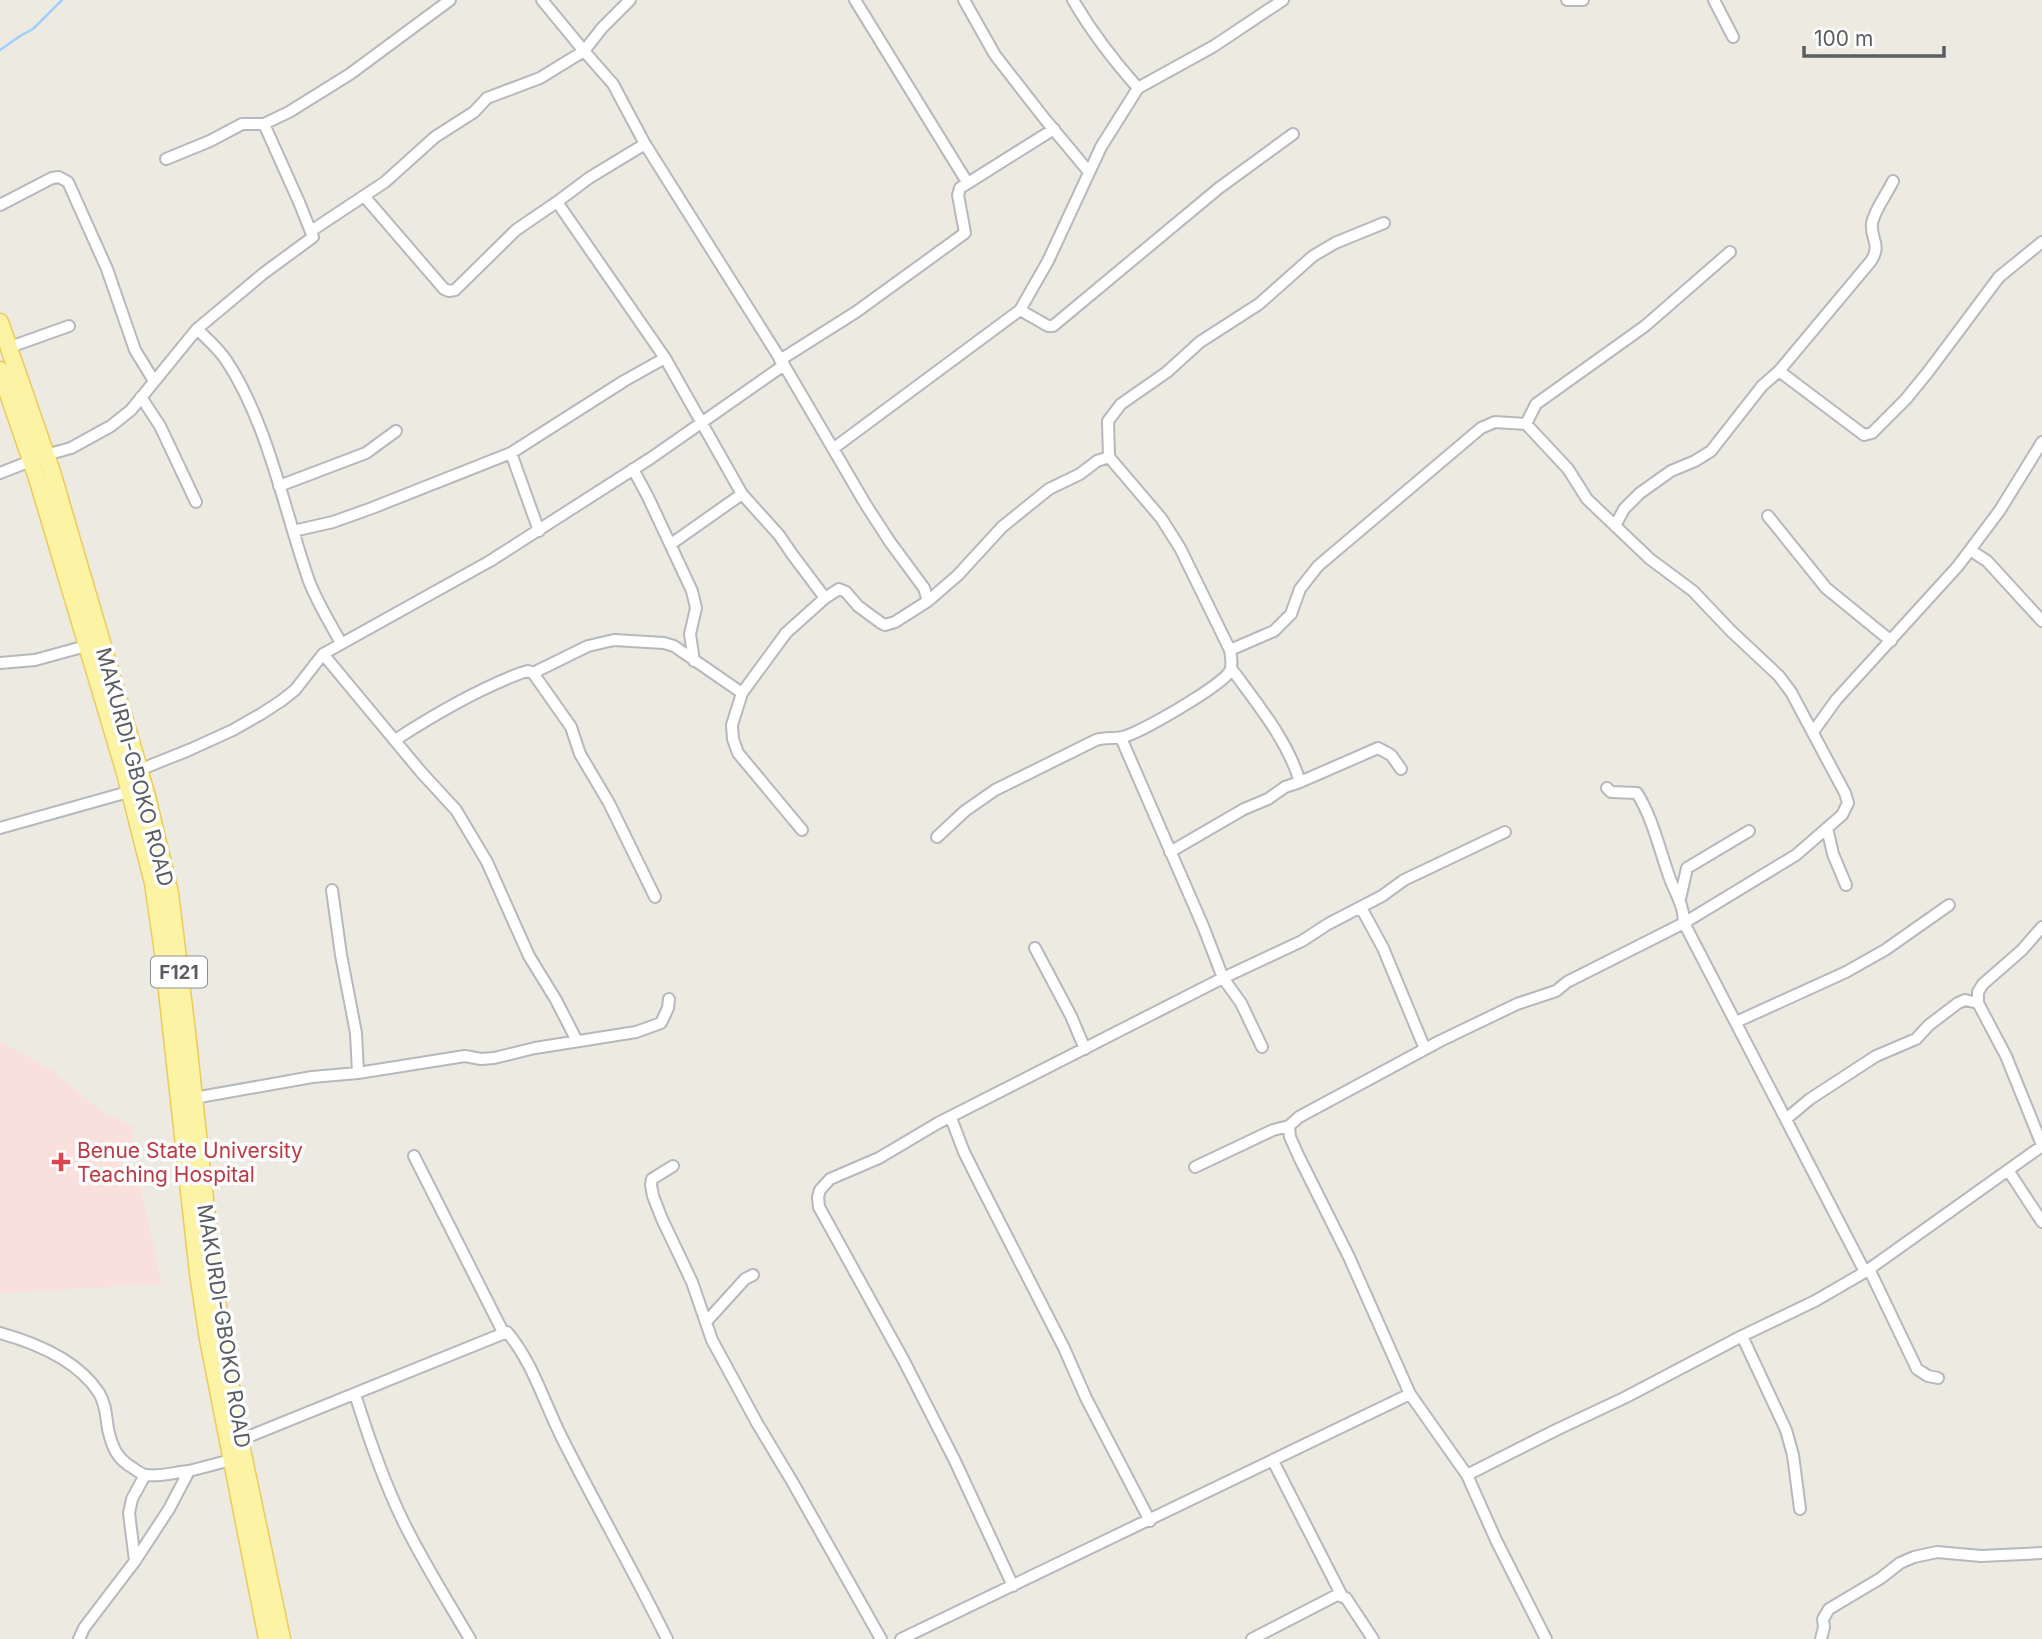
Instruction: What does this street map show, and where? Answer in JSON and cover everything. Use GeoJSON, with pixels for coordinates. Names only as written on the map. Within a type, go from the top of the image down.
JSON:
{"type":"FeatureCollection","features":[{"type":"Feature","properties":{"kind":"main road","name":"MAKURDI-GBOKO ROAD"},"geometry":{"type":"LineString","coordinates":[[0,322],[10,348],[39,459],[139,770],[170,893],[214,1274],[240,1440],[282,1639]]}},
{"type":"Feature","properties":{"kind":"main road","name":"F121"},"geometry":{"type":"LineString","coordinates":[[0,370],[39,459],[86,646],[125,773],[153,883],[198,1273],[208,1339],[267,1639]]}},
{"type":"Feature","properties":{"kind":"street"},"geometry":{"type":"LineString","coordinates":[[166,159],[242,124],[264,124],[289,112],[350,74],[450,0]]}},
{"type":"Feature","properties":{"kind":"street"},"geometry":{"type":"LineString","coordinates":[[542,0],[613,84],[645,144],[782,363],[872,514],[924,588],[928,601]]}},
{"type":"Feature","properties":{"kind":"street"},"geometry":{"type":"LineString","coordinates":[[311,230],[385,182],[435,137],[474,112],[487,98],[540,78],[584,51],[630,0]]}},
{"type":"Feature","properties":{"kind":"street"},"geometry":{"type":"LineString","coordinates":[[855,0],[967,182]]}},
{"type":"Feature","properties":{"kind":"street"},"geometry":{"type":"LineString","coordinates":[[964,0],[995,54],[1090,172]]}},
{"type":"Feature","properties":{"kind":"street"},"geometry":{"type":"LineString","coordinates":[[1073,0],[1120,68],[1138,88]]}},
{"type":"Feature","properties":{"kind":"street"},"geometry":{"type":"LineString","coordinates":[[834,448],[1020,310],[1048,261],[1101,147],[1138,88],[1214,46],[1283,0]]}},
{"type":"Feature","properties":{"kind":"street"},"geometry":{"type":"LineString","coordinates":[[1567,0],[1583,0]]}},
{"type":"Feature","properties":{"kind":"street"},"geometry":{"type":"LineString","coordinates":[[1714,0],[1733,37]]}},
{"type":"Feature","properties":{"kind":"street"},"geometry":{"type":"LineString","coordinates":[[0,473],[71,448],[111,426],[131,410],[197,329],[264,272],[313,237],[264,124]]}},
{"type":"Feature","properties":{"kind":"street"},"geometry":{"type":"LineString","coordinates":[[139,770],[233,730],[271,708],[295,690],[323,653],[490,561],[700,423],[965,233],[958,195],[960,188],[1054,129]]}},
{"type":"Feature","properties":{"kind":"street"},"geometry":{"type":"LineString","coordinates":[[1020,310],[1053,327],[1219,188],[1293,134]]}},
{"type":"Feature","properties":{"kind":"street"},"geometry":{"type":"LineString","coordinates":[[364,196],[444,289],[455,290],[516,230],[589,177],[645,144]]}},
{"type":"Feature","properties":{"kind":"street"},"geometry":{"type":"LineString","coordinates":[[0,205],[52,178],[59,177],[68,182],[107,269],[126,319],[128,335],[154,381]]}},
{"type":"Feature","properties":{"kind":"street"},"geometry":{"type":"LineString","coordinates":[[1615,526],[1623,509],[1640,493],[1671,471],[1696,461],[1711,451],[1762,386],[1779,371],[1874,258],[1877,248],[1871,227],[1873,218],[1893,181]]}},
{"type":"Feature","properties":{"kind":"street"},"geometry":{"type":"LineString","coordinates":[[557,202],[665,358],[741,494],[779,535],[825,598]]}},
{"type":"Feature","properties":{"kind":"street"},"geometry":{"type":"LineString","coordinates":[[1300,782],[1294,764],[1267,715],[1231,668],[1230,650],[1180,548],[1161,518],[1109,457],[1108,421],[1121,404],[1167,372],[1200,342],[1259,304],[1313,256],[1335,243],[1384,223]]}},
{"type":"Feature","properties":{"kind":"street"},"geometry":{"type":"LineString","coordinates":[[1779,371],[1864,435],[1870,434],[1893,413],[1928,372],[1998,277],[2042,242]]}},
{"type":"Feature","properties":{"kind":"street"},"geometry":{"type":"LineString","coordinates":[[1526,424],[1536,404],[1645,326],[1730,252]]}},
{"type":"Feature","properties":{"kind":"street"},"geometry":{"type":"LineString","coordinates":[[10,348],[69,326]]}},
{"type":"Feature","properties":{"kind":"street"},"geometry":{"type":"LineString","coordinates":[[197,329],[225,359],[257,421],[311,584],[341,643]]}},
{"type":"Feature","properties":{"kind":"street"},"geometry":{"type":"LineString","coordinates":[[293,531],[333,522],[511,453],[665,358]]}},
{"type":"Feature","properties":{"kind":"street"},"geometry":{"type":"LineString","coordinates":[[141,397],[166,438],[196,502]]}},
{"type":"Feature","properties":{"kind":"street"},"geometry":{"type":"LineString","coordinates":[[1195,1167],[1273,1130],[1289,1126],[1299,1117],[1425,1049],[1517,1004],[1556,991],[1567,982],[1684,923],[1796,855],[1842,815],[1848,803],[1813,732],[1779,676],[1693,591],[1650,559],[1587,499],[1568,469],[1526,424],[1495,422],[1481,428],[1318,566],[1300,589],[1291,614],[1274,631],[1230,650]]}},
{"type":"Feature","properties":{"kind":"street"},"geometry":{"type":"LineString","coordinates":[[279,486],[366,453],[396,431]]}},
{"type":"Feature","properties":{"kind":"street"},"geometry":{"type":"LineString","coordinates":[[1813,732],[1836,700],[1970,550],[2000,510],[2042,442]]}},
{"type":"Feature","properties":{"kind":"street"},"geometry":{"type":"LineString","coordinates":[[511,453],[538,531]]}},
{"type":"Feature","properties":{"kind":"street"},"geometry":{"type":"LineString","coordinates":[[802,830],[738,753],[732,725],[742,693],[786,633],[825,598],[841,589],[858,606],[885,625],[895,622],[928,601],[958,575],[1002,527],[1049,489],[1080,474],[1097,461],[1109,457]]}},
{"type":"Feature","properties":{"kind":"street"},"geometry":{"type":"LineString","coordinates":[[633,469],[688,580],[695,612],[690,634],[694,661]]}},
{"type":"Feature","properties":{"kind":"street"},"geometry":{"type":"LineString","coordinates":[[671,544],[741,494]]}},
{"type":"Feature","properties":{"kind":"street"},"geometry":{"type":"LineString","coordinates":[[1600,511],[1623,509]]}},
{"type":"Feature","properties":{"kind":"street"},"geometry":{"type":"LineString","coordinates":[[1768,516],[1826,588],[1891,641]]}},
{"type":"Feature","properties":{"kind":"street"},"geometry":{"type":"LineString","coordinates":[[1970,550],[1987,561],[2042,621]]}},
{"type":"Feature","properties":{"kind":"street"},"geometry":{"type":"LineString","coordinates":[[924,588],[943,588]]}},
{"type":"Feature","properties":{"kind":"street"},"geometry":{"type":"LineString","coordinates":[[674,646],[690,634]]}},
{"type":"Feature","properties":{"kind":"street"},"geometry":{"type":"LineString","coordinates":[[533,673],[588,646],[614,639],[664,643],[674,646],[742,693]]}},
{"type":"Feature","properties":{"kind":"street"},"geometry":{"type":"LineString","coordinates":[[0,663],[35,660],[86,646]]}},
{"type":"Feature","properties":{"kind":"street"},"geometry":{"type":"LineString","coordinates":[[323,653],[456,810],[487,862],[529,956],[577,1041]]}},
{"type":"Feature","properties":{"kind":"street"},"geometry":{"type":"LineString","coordinates":[[937,837],[965,811],[995,790],[1096,740],[1121,737],[1145,727],[1221,682],[1231,668]]}},
{"type":"Feature","properties":{"kind":"street"},"geometry":{"type":"LineString","coordinates":[[395,740],[477,692],[521,673],[533,673],[571,727],[580,754],[609,803],[655,897]]}},
{"type":"Feature","properties":{"kind":"street"},"geometry":{"type":"LineString","coordinates":[[1121,737],[1223,978],[1241,1003],[1262,1047]]}},
{"type":"Feature","properties":{"kind":"street"},"geometry":{"type":"LineString","coordinates":[[1170,852],[1285,787],[1378,748],[1391,755],[1401,769]]}},
{"type":"Feature","properties":{"kind":"street"},"geometry":{"type":"LineString","coordinates":[[1607,788],[1611,792],[1637,793],[1648,813],[1670,880],[1680,899],[1684,923],[1917,1369],[1928,1376],[1938,1378]]}},
{"type":"Feature","properties":{"kind":"street"},"geometry":{"type":"LineString","coordinates":[[0,828],[128,792]]}},
{"type":"Feature","properties":{"kind":"street"},"geometry":{"type":"LineString","coordinates":[[1827,828],[1833,854],[1846,886]]}},
{"type":"Feature","properties":{"kind":"street"},"geometry":{"type":"LineString","coordinates":[[1680,899],[1687,868],[1749,831]]}},
{"type":"Feature","properties":{"kind":"street"},"geometry":{"type":"LineString","coordinates":[[1013,1586],[955,1461],[904,1361],[819,1207],[820,1190],[830,1179],[879,1158],[925,1130],[1223,978],[1302,942],[1328,924],[1382,896],[1404,880],[1505,832]]}},
{"type":"Feature","properties":{"kind":"street"},"geometry":{"type":"LineString","coordinates":[[332,890],[356,1033],[358,1073]]}},
{"type":"Feature","properties":{"kind":"street"},"geometry":{"type":"LineString","coordinates":[[1736,1022],[1846,972],[1885,950],[1949,905]]}},
{"type":"Feature","properties":{"kind":"street"},"geometry":{"type":"LineString","coordinates":[[1359,908],[1383,948],[1425,1049]]}},
{"type":"Feature","properties":{"kind":"street"},"geometry":{"type":"LineString","coordinates":[[1467,1475],[1815,1301],[1867,1270],[2042,1146],[2006,1056],[1978,1003],[1978,992],[2042,927]]}},
{"type":"Feature","properties":{"kind":"street"},"geometry":{"type":"LineString","coordinates":[[1035,948],[1085,1049]]}},
{"type":"Feature","properties":{"kind":"street"},"geometry":{"type":"LineString","coordinates":[[194,1098],[312,1077],[358,1073],[465,1056],[481,1059],[636,1032],[662,1023],[669,999]]}},
{"type":"Feature","properties":{"kind":"street"},"geometry":{"type":"LineString","coordinates":[[1786,1119],[1810,1099],[1876,1056],[1916,1039],[1929,1025],[1958,1003],[1965,1000],[1978,1003]]}},
{"type":"Feature","properties":{"kind":"street"},"geometry":{"type":"LineString","coordinates":[[951,1118],[964,1152],[1150,1521]]}},
{"type":"Feature","properties":{"kind":"street"},"geometry":{"type":"LineString","coordinates":[[1289,1126],[1290,1137],[1349,1257],[1409,1394],[1467,1475],[1546,1639]]}},
{"type":"Feature","properties":{"kind":"street"},"geometry":{"type":"LineString","coordinates":[[414,1156],[503,1332]]}},
{"type":"Feature","properties":{"kind":"street"},"geometry":{"type":"LineString","coordinates":[[673,1166],[654,1176],[651,1185],[662,1219],[692,1282],[712,1340],[881,1639]]}},
{"type":"Feature","properties":{"kind":"street"},"geometry":{"type":"LineString","coordinates":[[2008,1170],[2042,1222]]}},
{"type":"Feature","properties":{"kind":"street"},"geometry":{"type":"LineString","coordinates":[[706,1322],[745,1279],[753,1275]]}},
{"type":"Feature","properties":{"kind":"street"},"geometry":{"type":"LineString","coordinates":[[240,1440],[507,1332],[527,1363],[561,1436],[667,1639]]}},
{"type":"Feature","properties":{"kind":"street"},"geometry":{"type":"LineString","coordinates":[[0,1334],[40,1347],[76,1369],[102,1400],[116,1454],[123,1463],[145,1475],[190,1471],[231,1460]]}},
{"type":"Feature","properties":{"kind":"street"},"geometry":{"type":"LineString","coordinates":[[1742,1336],[1786,1430],[1793,1455],[1800,1509]]}},
{"type":"Feature","properties":{"kind":"street"},"geometry":{"type":"LineString","coordinates":[[355,1394],[369,1439],[402,1520],[435,1583],[470,1639]]}},
{"type":"Feature","properties":{"kind":"street"},"geometry":{"type":"LineString","coordinates":[[901,1639],[1409,1394]]}},
{"type":"Feature","properties":{"kind":"street"},"geometry":{"type":"LineString","coordinates":[[1273,1461],[1342,1596]]}},
{"type":"Feature","properties":{"kind":"street"},"geometry":{"type":"LineString","coordinates":[[79,1639],[84,1628],[135,1561],[190,1471]]}},
{"type":"Feature","properties":{"kind":"street"},"geometry":{"type":"LineString","coordinates":[[135,1561],[129,1513],[132,1499],[145,1475]]}},
{"type":"Feature","properties":{"kind":"street"},"geometry":{"type":"LineString","coordinates":[[1821,1639],[1823,1619],[1829,1609],[1881,1578],[1900,1563],[1914,1557],[1937,1552],[1981,1556],[2042,1553]]}},
{"type":"Feature","properties":{"kind":"street"},"geometry":{"type":"LineString","coordinates":[[1252,1639],[1337,1595],[1346,1598],[1373,1639]]}},
{"type":"Feature","properties":{"kind":"shaded area","name":"Benue State University Teaching Hospital"},"geometry":{"type":"Polygon","coordinates":[[[0,1041],[51,1070],[104,1113],[132,1126],[134,1148],[124,1147],[122,1177],[139,1181],[162,1284],[0,1293],[0,1041]]]}},
{"type":"Feature","properties":{"kind":"waterway"},"geometry":{"type":"LineString","coordinates":[[0,50],[33,29],[62,0]]}},
{"type":"Feature","properties":{"kind":"place","name":"Benue State University Teaching Hospital"},"geometry":{"type":"Point","coordinates":[61,1162]}}]}
